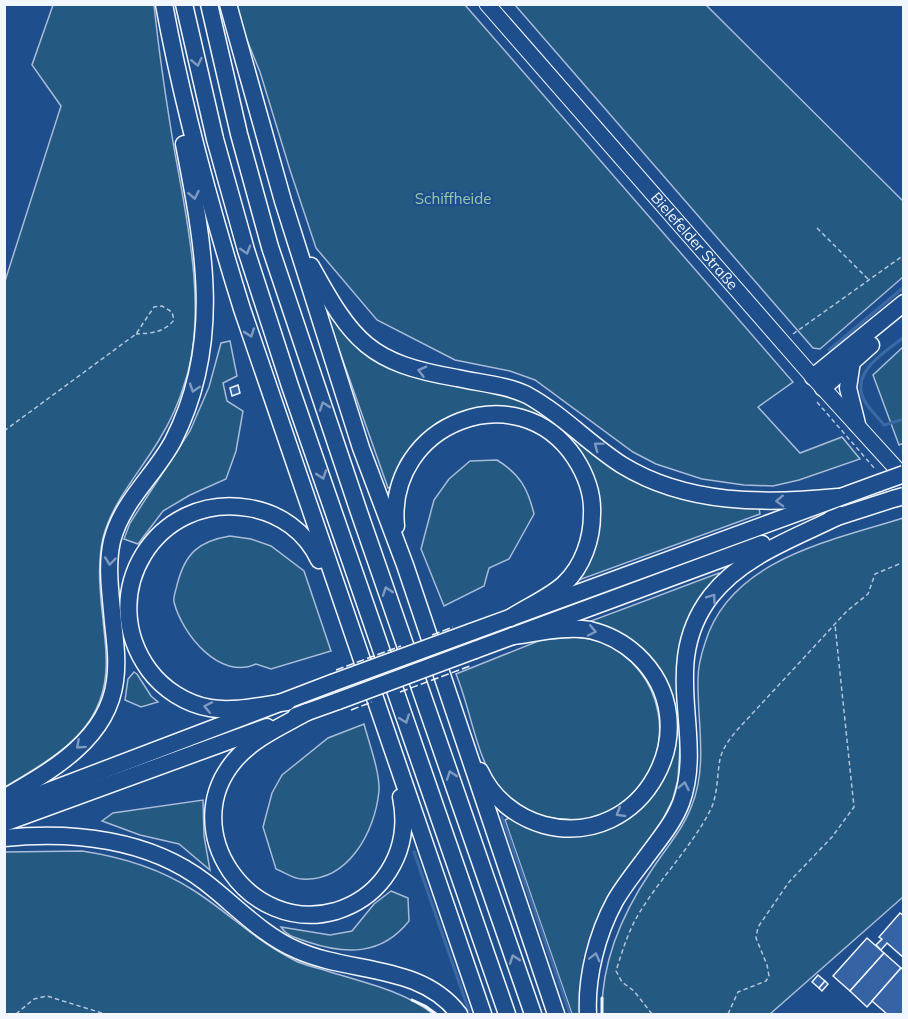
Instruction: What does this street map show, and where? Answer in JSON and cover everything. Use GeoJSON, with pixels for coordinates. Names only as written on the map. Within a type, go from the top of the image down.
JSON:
{"type":"FeatureCollection","features":[{"type":"Feature","properties":{"kind":"highway"},"geometry":{"type":"LineString","coordinates":[[164,4],[177,75],[215,221],[238,298],[483,1014]]}},
{"type":"Feature","properties":{"kind":"highway"},"geometry":{"type":"LineString","coordinates":[[184,4],[215,139],[246,250],[290,386],[507,1014]]}},
{"type":"Feature","properties":{"kind":"highway"},"geometry":{"type":"LineString","coordinates":[[208,4],[239,134],[270,247],[533,1014]]}},
{"type":"Feature","properties":{"kind":"highway"},"geometry":{"type":"LineString","coordinates":[[228,4],[283,201],[361,448],[405,565],[556,1014]]}},
{"type":"Feature","properties":{"kind":"highway"},"geometry":{"type":"LineString","coordinates":[[4,798],[60,764],[87,739],[105,716],[115,682],[116,656],[109,571],[112,541],[125,510],[171,444],[196,384],[204,345],[205,291],[199,221],[179,117],[177,75]]}},
{"type":"Feature","properties":{"kind":"highway"},"geometry":{"type":"LineString","coordinates":[[283,201],[308,261],[336,312],[353,334],[379,354],[397,364],[424,373],[504,388],[526,395],[558,416],[622,465],[672,487],[699,495],[741,500],[772,501],[838,497]]}},
{"type":"Feature","properties":{"kind":"highway"},"geometry":{"type":"LineString","coordinates":[[818,383],[903,303]]}},
{"type":"Feature","properties":{"kind":"highway"},"geometry":{"type":"LineString","coordinates":[[818,383],[852,362],[903,318]]}},
{"type":"Feature","properties":{"kind":"highway"},"geometry":{"type":"LineString","coordinates":[[852,362],[848,388],[857,424]]}},
{"type":"Feature","properties":{"kind":"highway"},"geometry":{"type":"LineString","coordinates":[[405,565],[397,527],[396,496],[404,473],[424,443],[444,428],[478,416],[514,417],[537,425],[557,438],[580,465],[589,487],[592,522],[588,545],[578,567],[563,585],[510,618]]}},
{"type":"Feature","properties":{"kind":"highway"},"geometry":{"type":"LineString","coordinates":[[4,808],[332,683],[838,497],[903,476]]}},
{"type":"Feature","properties":{"kind":"highway"},"geometry":{"type":"LineString","coordinates":[[4,823],[841,516],[898,498]]}},
{"type":"Feature","properties":{"kind":"highway"},"geometry":{"type":"LineString","coordinates":[[287,702],[234,709],[208,707],[184,699],[154,676],[134,644],[128,619],[131,581],[143,555],[158,535],[189,514],[228,505],[256,509],[280,518],[307,540],[314,549],[343,607]]}},
{"type":"Feature","properties":{"kind":"highway"},"geometry":{"type":"LineString","coordinates":[[588,1014],[590,977],[598,943],[615,902],[670,823],[681,803],[686,780],[688,747],[684,675],[686,654],[696,622],[711,597],[730,576],[749,561],[841,516]]}},
{"type":"Feature","properties":{"kind":"highway"},"geometry":{"type":"LineString","coordinates":[[454,715],[482,775],[496,796],[514,811],[535,822],[570,828],[605,821],[626,810],[651,785],[666,752],[669,721],[662,691],[642,660],[628,647],[612,638],[589,630],[565,630],[513,636]]}},
{"type":"Feature","properties":{"kind":"highway"},"geometry":{"type":"LineString","coordinates":[[307,712],[258,740],[236,759],[222,782],[215,806],[216,836],[232,876],[249,894],[270,906],[293,914],[330,912],[353,904],[381,882],[395,861],[403,838],[404,810],[394,755]]}},
{"type":"Feature","properties":{"kind":"highway"},"geometry":{"type":"LineString","coordinates":[[4,838],[51,836],[112,842],[171,861],[203,880],[279,941],[298,951],[321,958],[379,970],[418,983],[439,993],[459,1014]]}},
{"type":"Feature","properties":{"kind":"main road","name":"Bielefelder Straße"},"geometry":{"type":"LineString","coordinates":[[487,4],[818,383],[903,476]]}},
{"type":"Feature","properties":{"kind":"path"},"geometry":{"type":"LineString","coordinates":[[817,228],[869,281]]}},
{"type":"Feature","properties":{"kind":"path"},"geometry":{"type":"LineString","coordinates":[[783,342],[903,255]]}},
{"type":"Feature","properties":{"kind":"path"},"geometry":{"type":"LineString","coordinates":[[4,431],[136,334],[154,307],[162,306],[172,312],[174,320],[167,328],[152,333],[136,334]]}},
{"type":"Feature","properties":{"kind":"path"},"geometry":{"type":"LineString","coordinates":[[652,1014],[633,991],[622,982],[616,971],[638,916],[696,837],[707,816],[718,779],[720,757],[726,743],[835,624],[868,594],[876,574],[903,562]]}},
{"type":"Feature","properties":{"kind":"path"},"geometry":{"type":"LineString","coordinates":[[728,1014],[738,992],[766,981],[769,976],[756,938],[758,927],[789,882],[832,837],[854,807],[835,624]]}},
{"type":"Feature","properties":{"kind":"path"},"geometry":{"type":"LineString","coordinates":[[16,1014],[34,999],[47,996],[105,1014]]}},
{"type":"Feature","properties":{"kind":"green space"},"geometry":{"type":"Polygon","coordinates":[[[53,5],[154,5],[160,59],[193,266],[195,326],[192,355],[177,405],[159,440],[113,512],[103,538],[100,579],[106,656],[105,681],[99,702],[90,721],[77,736],[44,763],[5,787],[5,281],[61,106],[32,65],[53,5]]]}},
{"type":"Feature","properties":{"kind":"green space","name":"Schiffheide"},"geometry":{"type":"Polygon","coordinates":[[[236,5],[465,5],[793,382],[758,407],[800,453],[842,437],[860,459],[799,480],[773,486],[744,485],[702,479],[656,464],[633,452],[535,380],[510,371],[455,360],[377,320],[316,248],[260,72],[236,5]]]}},
{"type":"Feature","properties":{"kind":"green space"},"geometry":{"type":"Polygon","coordinates":[[[515,5],[706,5],[903,201],[903,277],[820,349],[813,348],[515,5]]]}},
{"type":"Feature","properties":{"kind":"green space"},"geometry":{"type":"Polygon","coordinates":[[[326,306],[349,337],[523,401],[554,421],[590,451],[759,508],[760,514],[579,580],[595,548],[600,510],[579,451],[563,434],[516,411],[485,407],[455,414],[437,423],[416,441],[401,460],[391,487],[388,488],[324,307],[326,306]]]}},
{"type":"Feature","properties":{"kind":"green space"},"geometry":{"type":"Polygon","coordinates":[[[230,341],[237,376],[223,383],[227,401],[243,411],[236,451],[226,479],[190,495],[163,511],[138,544],[124,539],[130,523],[190,431],[209,387],[221,343],[230,341]]]}},
{"type":"Feature","properties":{"kind":"green space"},"geometry":{"type":"Polygon","coordinates":[[[903,347],[904,443],[899,445],[873,375],[903,347]]]}},
{"type":"Feature","properties":{"kind":"green space"},"geometry":{"type":"Polygon","coordinates":[[[497,460],[512,471],[522,483],[534,514],[509,559],[489,568],[484,586],[444,606],[421,549],[434,500],[449,479],[470,461],[497,460]]]}},
{"type":"Feature","properties":{"kind":"green space"},"geometry":{"type":"Polygon","coordinates":[[[903,518],[903,897],[770,1014],[602,1014],[605,975],[622,921],[656,863],[684,823],[697,790],[701,759],[699,670],[705,643],[718,614],[736,591],[760,573],[786,558],[845,535],[903,518]]]}},
{"type":"Feature","properties":{"kind":"green space"},"geometry":{"type":"Polygon","coordinates":[[[230,536],[251,539],[271,546],[304,571],[331,651],[271,669],[256,664],[242,668],[229,666],[216,660],[194,640],[178,615],[174,602],[180,574],[195,550],[210,541],[230,536]]]}},
{"type":"Feature","properties":{"kind":"green space"},"geometry":{"type":"Polygon","coordinates":[[[719,573],[720,577],[677,674],[680,747],[678,779],[673,799],[663,819],[636,858],[581,1014],[572,1014],[505,820],[509,818],[534,830],[549,833],[566,835],[591,832],[663,777],[671,759],[675,738],[664,684],[590,624],[591,621],[719,573]]]}},
{"type":"Feature","properties":{"kind":"green space"},"geometry":{"type":"Polygon","coordinates":[[[575,637],[602,642],[623,654],[640,671],[651,690],[658,712],[659,734],[655,756],[646,777],[630,796],[608,812],[582,820],[550,818],[533,813],[516,804],[502,792],[483,759],[456,674],[541,640],[575,637]]]}},
{"type":"Feature","properties":{"kind":"green space"},"geometry":{"type":"Polygon","coordinates":[[[134,672],[158,702],[141,707],[125,700],[128,679],[134,672]]]}},
{"type":"Feature","properties":{"kind":"green space"},"geometry":{"type":"Polygon","coordinates":[[[364,724],[379,783],[376,807],[365,838],[346,863],[318,878],[299,879],[276,869],[263,827],[272,793],[282,775],[328,738],[364,724]]]}},
{"type":"Feature","properties":{"kind":"green space"},"geometry":{"type":"Polygon","coordinates":[[[203,800],[204,836],[210,870],[179,844],[140,835],[102,821],[113,813],[203,800]]]}},
{"type":"Feature","properties":{"kind":"green space"},"geometry":{"type":"Polygon","coordinates":[[[82,851],[126,860],[167,875],[193,890],[280,953],[305,965],[395,993],[433,1014],[5,1014],[5,852],[82,851]]]}},
{"type":"Feature","properties":{"kind":"green space"},"geometry":{"type":"Polygon","coordinates":[[[391,891],[408,898],[409,921],[399,932],[375,946],[350,950],[336,949],[293,937],[281,927],[330,935],[352,931],[374,904],[391,891]]]}},
{"type":"Feature","properties":{"kind":"building"},"geometry":{"type":"Polygon","coordinates":[[[238,385],[240,393],[232,396],[230,388],[238,385]]]}},
{"type":"Feature","properties":{"kind":"building"},"geometry":{"type":"Polygon","coordinates":[[[900,913],[904,916],[904,958],[887,943],[881,950],[876,945],[882,939],[879,937],[900,913]]]}},
{"type":"Feature","properties":{"kind":"building"},"geometry":{"type":"Polygon","coordinates":[[[867,938],[884,953],[850,991],[833,976],[867,938]]]}},
{"type":"Feature","properties":{"kind":"building"},"geometry":{"type":"Polygon","coordinates":[[[884,953],[901,968],[867,1007],[850,991],[884,953]]]}},
{"type":"Feature","properties":{"kind":"building"},"geometry":{"type":"Polygon","coordinates":[[[901,968],[904,970],[904,1014],[887,1014],[872,1001],[901,968]]]}},
{"type":"Feature","properties":{"kind":"building"},"geometry":{"type":"Polygon","coordinates":[[[818,975],[825,981],[819,988],[812,982],[818,975]]]}},
{"type":"Feature","properties":{"kind":"building"},"geometry":{"type":"Polygon","coordinates":[[[825,981],[828,984],[822,991],[819,988],[825,981]]]}},
{"type":"Feature","properties":{"kind":"waterway"},"geometry":{"type":"LineString","coordinates":[[829,350],[904,287]]}},
{"type":"Feature","properties":{"kind":"waterway"},"geometry":{"type":"LineString","coordinates":[[904,337],[874,361],[867,369],[861,386],[866,403],[884,425],[904,419]]}},
{"type":"Feature","properties":{"kind":"waterway"},"geometry":{"type":"LineString","coordinates":[[502,817],[570,1014]]}},
{"type":"Feature","properties":{"kind":"waterway"},"geometry":{"type":"LineString","coordinates":[[414,852],[469,1011]]}},
{"type":"Feature","properties":{"kind":"fence"},"geometry":{"type":"LineString","coordinates":[[432,635],[453,627]]}},
{"type":"Feature","properties":{"kind":"fence"},"geometry":{"type":"LineString","coordinates":[[336,670],[401,646]]}},
{"type":"Feature","properties":{"kind":"fence"},"geometry":{"type":"LineString","coordinates":[[400,692],[470,666]]}},
{"type":"Feature","properties":{"kind":"fence"},"geometry":{"type":"LineString","coordinates":[[351,710],[372,702]]}},
{"type":"Feature","properties":{"kind":"wall"},"geometry":{"type":"LineString","coordinates":[[602,998],[602,1014]]}},
{"type":"Feature","properties":{"kind":"wall"},"geometry":{"type":"LineString","coordinates":[[412,1000],[436,1014]]}}]}
